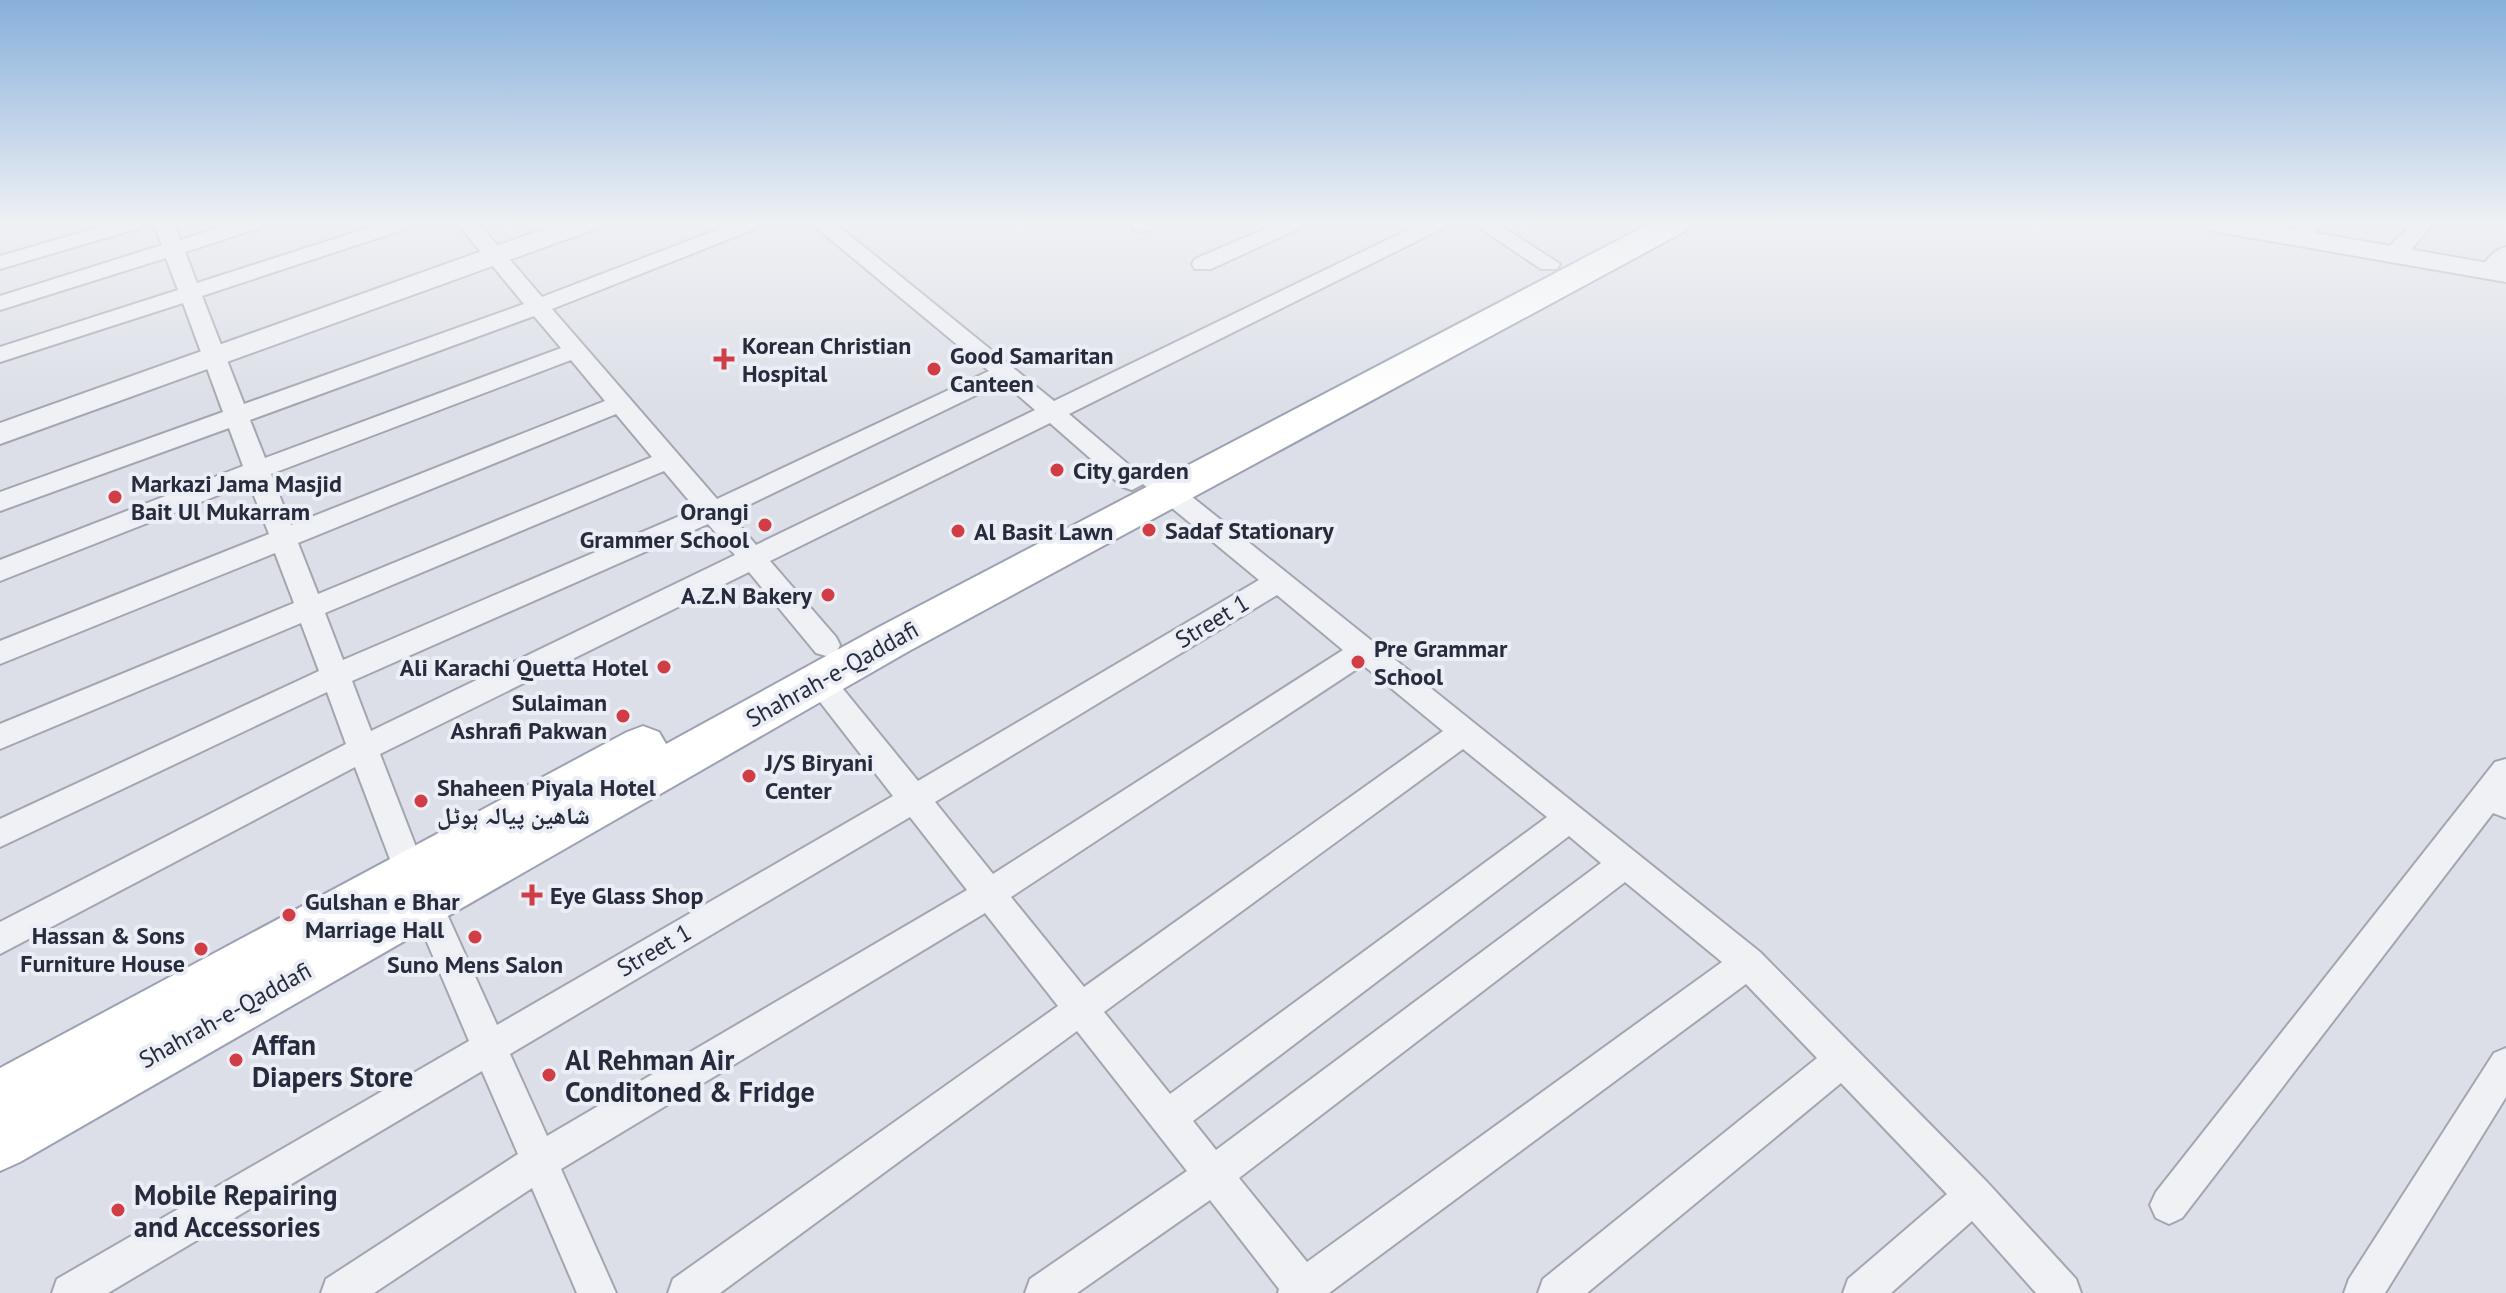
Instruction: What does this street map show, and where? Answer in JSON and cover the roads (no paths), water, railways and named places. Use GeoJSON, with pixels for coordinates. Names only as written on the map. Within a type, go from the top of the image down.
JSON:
{"type":"FeatureCollection","features":[{"type":"Feature","properties":{"kind":"main road","name":"Shahrah-e-Qaddafi"},"geometry":{"type":"LineString","coordinates":[[0,1142],[418,888],[1512,284]]}},
{"type":"Feature","properties":{"kind":"main road","name":"Shahrah-e-Qaddafi"},"geometry":{"type":"LineString","coordinates":[[1149,483],[1551,284]]}},
{"type":"Feature","properties":{"kind":"main road","name":"Shahrah-e-Qaddafi"},"geometry":{"type":"LineString","coordinates":[[0,1098],[418,888]]}},
{"type":"Feature","properties":{"kind":"street"},"geometry":{"type":"LineString","coordinates":[[0,303],[58,284]]}},
{"type":"Feature","properties":{"kind":"street"},"geometry":{"type":"LineString","coordinates":[[186,284],[418,888],[540,1161],[593,1291]]}},
{"type":"Feature","properties":{"kind":"street"},"geometry":{"type":"LineString","coordinates":[[0,355],[189,292],[200,284]]}},
{"type":"Feature","properties":{"kind":"street"},"geometry":{"type":"LineString","coordinates":[[0,434],[418,284]]}},
{"type":"Feature","properties":{"kind":"street"},"geometry":{"type":"LineString","coordinates":[[520,284],[752,558],[914,799],[1213,1175],[1302,1292],[1748,963]]}},
{"type":"Feature","properties":{"kind":"street"},"geometry":{"type":"LineString","coordinates":[[0,502],[595,284]]}},
{"type":"Feature","properties":{"kind":"street"},"geometry":{"type":"LineString","coordinates":[[898,284],[1052,412],[1278,581],[1748,963],[1974,1195],[2062,1293]]}},
{"type":"Feature","properties":{"kind":"street"},"geometry":{"type":"LineString","coordinates":[[0,939],[363,749],[1313,284]]}},
{"type":"Feature","properties":{"kind":"street"},"geometry":{"type":"LineString","coordinates":[[0,571],[577,350]]}},
{"type":"Feature","properties":{"kind":"street"},"geometry":{"type":"LineString","coordinates":[[0,834],[335,676],[714,511],[1005,372]]}},
{"type":"Feature","properties":{"kind":"street"},"geometry":{"type":"LineString","coordinates":[[0,653],[621,403]]}},
{"type":"Feature","properties":{"kind":"street"},"geometry":{"type":"LineString","coordinates":[[0,737],[669,459]]}},
{"type":"Feature","properties":{"kind":"street","name":"Street 1"},"geometry":{"type":"LineString","coordinates":[[71,1293],[914,799],[1278,581]]}},
{"type":"Feature","properties":{"kind":"street"},"geometry":{"type":"LineString","coordinates":[[340,1293],[540,1161],[989,894],[1363,651]]}},
{"type":"Feature","properties":{"kind":"street"},"geometry":{"type":"LineString","coordinates":[[687,1293],[1464,732]]}},
{"type":"Feature","properties":{"kind":"street"},"geometry":{"type":"LineString","coordinates":[[2169,1205],[2500,791]]}},
{"type":"Feature","properties":{"kind":"street"},"geometry":{"type":"LineString","coordinates":[[1167,1118],[1569,818]]}},
{"type":"Feature","properties":{"kind":"street"},"geometry":{"type":"LineString","coordinates":[[1044,1293],[1213,1175],[1625,863]]}},
{"type":"Feature","properties":{"kind":"street"},"geometry":{"type":"LineString","coordinates":[[1557,1293],[1842,1060]]}},
{"type":"Feature","properties":{"kind":"street"},"geometry":{"type":"LineString","coordinates":[[2363,1293],[2506,1065]]}},
{"type":"Feature","properties":{"kind":"street"},"geometry":{"type":"LineString","coordinates":[[1862,1293],[1974,1195]]}},
{"type":"Feature","properties":{"kind":"place","name":"Korean Christian Hospital"},"geometry":{"type":"Point","coordinates":[724,359]}},
{"type":"Feature","properties":{"kind":"place","name":"Good Samaritan Canteen"},"geometry":{"type":"Point","coordinates":[934,369]}},
{"type":"Feature","properties":{"kind":"place","name":"City garden"},"geometry":{"type":"Point","coordinates":[1057,470]}},
{"type":"Feature","properties":{"kind":"place","name":"Markazi Jama Masjid Bait Ul Mukarram"},"geometry":{"type":"Point","coordinates":[115,497]}},
{"type":"Feature","properties":{"kind":"place","name":"Orangi Grammer School"},"geometry":{"type":"Point","coordinates":[765,525]}},
{"type":"Feature","properties":{"kind":"place","name":"Sadaf Stationary"},"geometry":{"type":"Point","coordinates":[1149,530]}},
{"type":"Feature","properties":{"kind":"place","name":"Al Basit Lawn"},"geometry":{"type":"Point","coordinates":[958,531]}},
{"type":"Feature","properties":{"kind":"place","name":"A.Z.N Bakery"},"geometry":{"type":"Point","coordinates":[828,595]}},
{"type":"Feature","properties":{"kind":"place","name":"Pre Grammar School"},"geometry":{"type":"Point","coordinates":[1358,662]}},
{"type":"Feature","properties":{"kind":"place","name":"Ali Karachi Quetta Hotel"},"geometry":{"type":"Point","coordinates":[664,667]}},
{"type":"Feature","properties":{"kind":"place","name":"Sulaiman Ashrafi Pakwan"},"geometry":{"type":"Point","coordinates":[623,716]}},
{"type":"Feature","properties":{"kind":"place","name":"J/S Biryani Center"},"geometry":{"type":"Point","coordinates":[749,776]}},
{"type":"Feature","properties":{"kind":"place","name":"Shaheen Piyala Hotel شاھین پیالہ ہوٹل"},"geometry":{"type":"Point","coordinates":[421,801]}},
{"type":"Feature","properties":{"kind":"place","name":"Eye Glass Shop"},"geometry":{"type":"Point","coordinates":[532,895]}},
{"type":"Feature","properties":{"kind":"place","name":"Gulshan e Bhar Marriage Hall"},"geometry":{"type":"Point","coordinates":[289,915]}},
{"type":"Feature","properties":{"kind":"place","name":"Suno Mens Salon"},"geometry":{"type":"Point","coordinates":[475,937]}},
{"type":"Feature","properties":{"kind":"place","name":"Hassan & Sons Furniture House"},"geometry":{"type":"Point","coordinates":[201,949]}},
{"type":"Feature","properties":{"kind":"place","name":"Affan Diapers Store"},"geometry":{"type":"Point","coordinates":[236,1060]}},
{"type":"Feature","properties":{"kind":"place","name":"Al Rehman Air Conditoned & Fridge"},"geometry":{"type":"Point","coordinates":[549,1075]}},
{"type":"Feature","properties":{"kind":"place","name":"Mobile Repairing and Accessories"},"geometry":{"type":"Point","coordinates":[118,1210]}}]}
